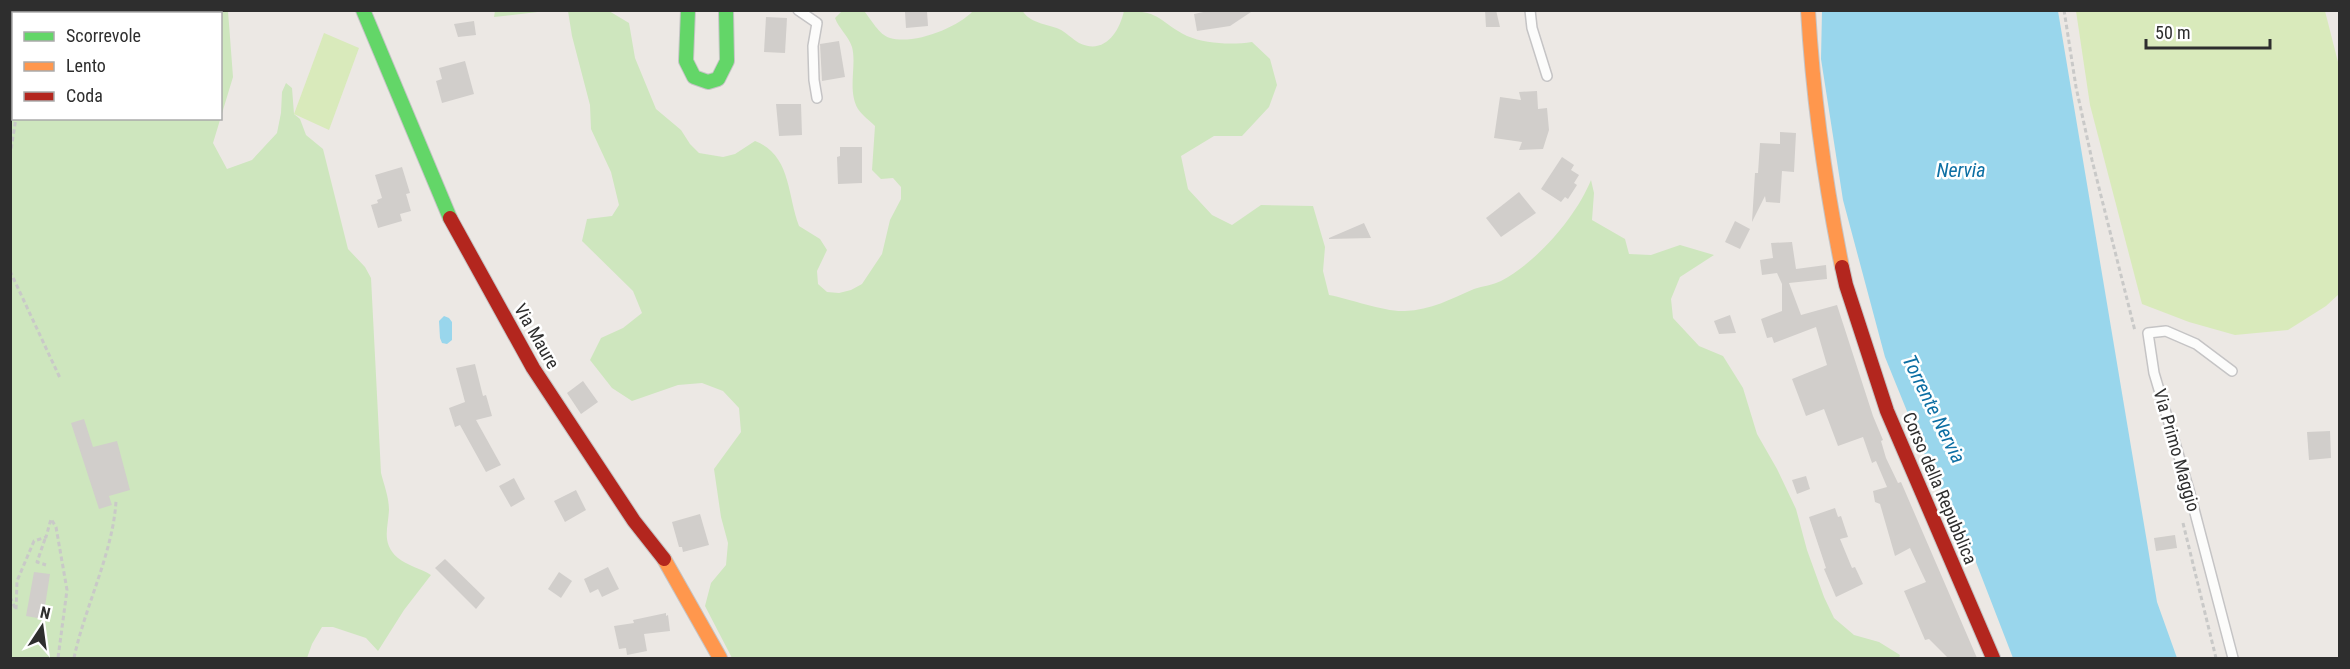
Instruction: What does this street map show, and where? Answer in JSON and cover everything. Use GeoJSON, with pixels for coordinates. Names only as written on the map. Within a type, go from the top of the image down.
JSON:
{"type":"FeatureCollection","features":[{"type":"Feature","properties":{"kind":"main road","name":"Via Maure"},"geometry":{"type":"LineString","coordinates":[[363,10],[388,75],[448,213],[534,368],[634,520],[666,562],[720,658]]}},
{"type":"Feature","properties":{"kind":"main road"},"geometry":{"type":"LineString","coordinates":[[688,10],[686,61],[694,76],[708,82],[718,79],[726,61],[726,10]]}},
{"type":"Feature","properties":{"kind":"main road","name":"Corso della Repubblica"},"geometry":{"type":"LineString","coordinates":[[1809,10],[1810,44],[1829,202],[1846,285],[1887,411],[1993,658]]}},
{"type":"Feature","properties":{"kind":"lane"},"geometry":{"type":"LineString","coordinates":[[798,10],[817,23],[813,46],[817,98]]}},
{"type":"Feature","properties":{"kind":"lane"},"geometry":{"type":"LineString","coordinates":[[1530,10],[1532,28],[1547,76]]}},
{"type":"Feature","properties":{"kind":"lane","name":"Via Primo Maggio"},"geometry":{"type":"LineString","coordinates":[[2232,371],[2196,344],[2166,331],[2148,333],[2154,372],[2189,490],[2233,658]]}},
{"type":"Feature","properties":{"kind":"path"},"geometry":{"type":"LineString","coordinates":[[10,156],[16,120]]}},
{"type":"Feature","properties":{"kind":"path"},"geometry":{"type":"LineString","coordinates":[[10,271],[60,378]]}},
{"type":"Feature","properties":{"kind":"path"},"geometry":{"type":"LineString","coordinates":[[74,658],[79,633],[115,526],[116,501]]}},
{"type":"Feature","properties":{"kind":"path"},"geometry":{"type":"LineString","coordinates":[[46,565],[37,561],[51,519],[56,527],[67,590],[58,658]]}},
{"type":"Feature","properties":{"kind":"path"},"geometry":{"type":"LineString","coordinates":[[10,597],[16,610],[17,581],[34,542],[46,537]]}},
{"type":"Feature","properties":{"kind":"green space"},"geometry":{"type":"Polygon","coordinates":[[[495,10],[546,11],[494,17],[495,10]]]}},
{"type":"Feature","properties":{"kind":"green space"},"geometry":{"type":"Polygon","coordinates":[[[1022,10],[1029,18],[1059,29],[1079,43],[1088,46],[1103,44],[1109,40],[1118,27],[1124,11],[1153,15],[1187,36],[1202,41],[1228,44],[1252,42],[1270,59],[1277,85],[1269,107],[1242,136],[1214,136],[1181,156],[1188,189],[1212,215],[1232,225],[1261,205],[1313,206],[1325,247],[1323,271],[1329,295],[1405,311],[1432,306],[1498,282],[1515,273],[1554,237],[1576,209],[1591,180],[1594,193],[1592,220],[1625,239],[1629,254],[1651,255],[1680,245],[1714,255],[1680,277],[1671,299],[1673,318],[1699,346],[1723,356],[1743,388],[1757,434],[1796,509],[1807,550],[1834,618],[1854,635],[1879,642],[1900,655],[1899,658],[732,658],[705,606],[711,583],[726,565],[728,543],[721,517],[714,469],[741,432],[739,408],[723,391],[702,383],[678,385],[632,401],[612,388],[590,360],[601,338],[623,328],[642,313],[633,291],[582,241],[587,219],[612,216],[619,205],[611,172],[591,129],[590,105],[572,36],[568,11],[609,11],[629,23],[635,58],[656,109],[681,130],[699,153],[723,157],[735,154],[755,141],[767,147],[782,166],[799,226],[820,239],[827,250],[817,271],[818,284],[827,292],[839,293],[862,284],[882,254],[890,220],[901,199],[901,187],[893,178],[881,179],[872,170],[875,126],[858,109],[855,102],[852,47],[835,18],[842,11],[864,11],[886,36],[900,40],[935,34],[957,23],[973,11],[1022,10]]]}},
{"type":"Feature","properties":{"kind":"green space"},"geometry":{"type":"Polygon","coordinates":[[[10,11],[228,11],[233,77],[222,113],[222,12],[12,12],[12,120],[220,120],[213,143],[227,169],[252,160],[277,133],[282,92],[286,83],[292,88],[294,114],[300,119],[306,135],[323,149],[348,249],[365,267],[371,278],[381,473],[389,505],[387,541],[398,558],[431,575],[404,610],[378,651],[366,638],[333,627],[322,627],[307,658],[11,658],[10,11]]]}},
{"type":"Feature","properties":{"kind":"green space"},"geometry":{"type":"Polygon","coordinates":[[[2076,11],[2325,11],[2339,66],[2339,294],[2326,306],[2288,330],[2235,335],[2189,322],[2142,304],[2090,105],[2076,11]]]}},
{"type":"Feature","properties":{"kind":"green space"},"geometry":{"type":"Polygon","coordinates":[[[324,33],[359,48],[329,130],[294,114],[324,33]]]}},
{"type":"Feature","properties":{"kind":"water","name":"Nervia"},"geometry":{"type":"Polygon","coordinates":[[[1822,11],[2058,11],[2157,602],[2177,658],[2013,658],[1972,552],[1926,458],[1885,357],[1843,200],[1821,59],[1822,11]]]}},
{"type":"Feature","properties":{"kind":"water"},"geometry":{"type":"Polygon","coordinates":[[[444,316],[452,322],[452,340],[447,344],[442,343],[440,338],[439,321],[444,316]]]}},
{"type":"Feature","properties":{"kind":"building"},"geometry":{"type":"Polygon","coordinates":[[[1213,10],[1254,10],[1230,26],[1197,31],[1194,14],[1213,10]]]}},
{"type":"Feature","properties":{"kind":"building"},"geometry":{"type":"Polygon","coordinates":[[[1485,10],[1496,10],[1500,27],[1486,27],[1485,10]]]}},
{"type":"Feature","properties":{"kind":"building"},"geometry":{"type":"Polygon","coordinates":[[[927,11],[928,26],[906,28],[905,12],[927,11]]]}},
{"type":"Feature","properties":{"kind":"building"},"geometry":{"type":"Polygon","coordinates":[[[766,17],[787,18],[785,53],[764,52],[766,17]]]}},
{"type":"Feature","properties":{"kind":"building"},"geometry":{"type":"Polygon","coordinates":[[[474,21],[476,35],[458,37],[454,24],[474,21]]]}},
{"type":"Feature","properties":{"kind":"building"},"geometry":{"type":"Polygon","coordinates":[[[839,41],[845,77],[822,81],[820,44],[839,41]]]}},
{"type":"Feature","properties":{"kind":"building"},"geometry":{"type":"Polygon","coordinates":[[[465,61],[474,94],[442,103],[436,81],[442,79],[439,68],[465,61]]]}},
{"type":"Feature","properties":{"kind":"building"},"geometry":{"type":"Polygon","coordinates":[[[1537,91],[1538,109],[1547,108],[1549,130],[1543,149],[1519,150],[1522,142],[1494,138],[1500,97],[1521,100],[1519,92],[1537,91]]]}},
{"type":"Feature","properties":{"kind":"building"},"geometry":{"type":"Polygon","coordinates":[[[776,104],[801,104],[802,135],[779,136],[776,104]]]}},
{"type":"Feature","properties":{"kind":"building"},"geometry":{"type":"Polygon","coordinates":[[[1780,132],[1796,133],[1794,172],[1782,171],[1780,203],[1766,202],[1765,196],[1752,222],[1755,173],[1758,173],[1760,143],[1780,144],[1780,132]]]}},
{"type":"Feature","properties":{"kind":"building"},"geometry":{"type":"Polygon","coordinates":[[[840,147],[862,147],[862,183],[838,184],[837,157],[840,156],[840,147]]]}},
{"type":"Feature","properties":{"kind":"building"},"geometry":{"type":"Polygon","coordinates":[[[1562,157],[1574,165],[1571,170],[1579,175],[1574,183],[1577,185],[1568,199],[1565,197],[1561,202],[1541,189],[1562,157]]]}},
{"type":"Feature","properties":{"kind":"building"},"geometry":{"type":"Polygon","coordinates":[[[402,167],[410,193],[406,194],[411,211],[400,214],[402,221],[378,228],[371,205],[378,203],[377,200],[382,198],[375,175],[402,167]]]}},
{"type":"Feature","properties":{"kind":"building"},"geometry":{"type":"Polygon","coordinates":[[[1519,192],[1536,213],[1501,237],[1486,218],[1519,192]]]}},
{"type":"Feature","properties":{"kind":"building"},"geometry":{"type":"Polygon","coordinates":[[[1735,221],[1750,229],[1740,249],[1725,242],[1735,221]]]}},
{"type":"Feature","properties":{"kind":"building"},"geometry":{"type":"Polygon","coordinates":[[[1364,223],[1371,238],[1329,239],[1329,238],[1364,223]]]}},
{"type":"Feature","properties":{"kind":"building"},"geometry":{"type":"Polygon","coordinates":[[[1792,242],[1796,269],[1826,265],[1827,279],[1789,283],[1801,315],[1837,305],[1883,440],[1881,441],[1886,458],[1898,483],[1901,482],[1977,658],[1948,658],[1929,639],[1925,640],[1904,591],[1926,582],[1910,548],[1895,556],[1880,504],[1875,502],[1873,491],[1887,487],[1876,461],[1872,463],[1863,437],[1838,446],[1824,409],[1806,416],[1792,379],[1827,365],[1816,327],[1774,343],[1772,337],[1767,338],[1761,319],[1782,311],[1782,284],[1777,273],[1762,275],[1760,260],[1773,258],[1771,243],[1792,242]]]}},
{"type":"Feature","properties":{"kind":"building"},"geometry":{"type":"Polygon","coordinates":[[[1730,315],[1736,333],[1719,334],[1714,321],[1730,315]]]}},
{"type":"Feature","properties":{"kind":"building"},"geometry":{"type":"Polygon","coordinates":[[[475,364],[483,396],[486,395],[492,416],[476,420],[501,465],[486,472],[460,425],[455,427],[449,408],[465,402],[456,368],[475,364]]]}},
{"type":"Feature","properties":{"kind":"building"},"geometry":{"type":"Polygon","coordinates":[[[583,381],[598,402],[581,414],[567,393],[583,381]]]}},
{"type":"Feature","properties":{"kind":"building"},"geometry":{"type":"Polygon","coordinates":[[[84,419],[93,447],[117,441],[130,490],[109,496],[112,505],[99,509],[71,423],[84,419]]]}},
{"type":"Feature","properties":{"kind":"building"},"geometry":{"type":"Polygon","coordinates":[[[2330,431],[2331,458],[2309,460],[2307,432],[2330,431]]]}},
{"type":"Feature","properties":{"kind":"building"},"geometry":{"type":"Polygon","coordinates":[[[1806,476],[1810,489],[1797,494],[1792,480],[1806,476]]]}},
{"type":"Feature","properties":{"kind":"building"},"geometry":{"type":"Polygon","coordinates":[[[514,478],[525,499],[511,507],[499,486],[514,478]]]}},
{"type":"Feature","properties":{"kind":"building"},"geometry":{"type":"Polygon","coordinates":[[[576,490],[586,510],[565,522],[554,501],[576,490]]]}},
{"type":"Feature","properties":{"kind":"building"},"geometry":{"type":"Polygon","coordinates":[[[1835,508],[1838,517],[1841,516],[1848,537],[1840,539],[1852,568],[1855,567],[1863,584],[1836,597],[1824,569],[1826,568],[1809,517],[1835,508]]]}},
{"type":"Feature","properties":{"kind":"building"},"geometry":{"type":"Polygon","coordinates":[[[700,514],[709,545],[683,552],[682,547],[679,547],[672,522],[700,514]]]}},
{"type":"Feature","properties":{"kind":"building"},"geometry":{"type":"Polygon","coordinates":[[[2175,535],[2177,548],[2156,551],[2154,538],[2175,535]]]}},
{"type":"Feature","properties":{"kind":"building"},"geometry":{"type":"Polygon","coordinates":[[[445,559],[485,598],[476,609],[435,568],[445,559]]]}},
{"type":"Feature","properties":{"kind":"building"},"geometry":{"type":"Polygon","coordinates":[[[608,567],[619,589],[602,597],[598,589],[590,593],[584,579],[608,567]]]}},
{"type":"Feature","properties":{"kind":"building"},"geometry":{"type":"Polygon","coordinates":[[[34,572],[50,574],[43,619],[26,616],[34,572]]]}},
{"type":"Feature","properties":{"kind":"building"},"geometry":{"type":"Polygon","coordinates":[[[559,572],[572,581],[561,598],[548,589],[559,572]]]}},
{"type":"Feature","properties":{"kind":"building"},"geometry":{"type":"Polygon","coordinates":[[[666,613],[670,631],[644,634],[647,651],[627,655],[626,648],[619,649],[614,626],[634,623],[633,620],[666,613]]]}},
{"type":"Feature","properties":{"kind":"traffic: fast"},"geometry":{"type":"LineString","coordinates":[[363,10],[450,218]]}},
{"type":"Feature","properties":{"kind":"traffic: fast"},"geometry":{"type":"LineString","coordinates":[[688,10],[686,61],[694,77],[708,82],[718,79],[727,61],[726,10]]}},
{"type":"Feature","properties":{"kind":"traffic: slow"},"geometry":{"type":"LineString","coordinates":[[1808,10],[1820,139],[1842,267]]}},
{"type":"Feature","properties":{"kind":"traffic: slow"},"geometry":{"type":"LineString","coordinates":[[664,559],[720,658]]}},
{"type":"Feature","properties":{"kind":"traffic: jam"},"geometry":{"type":"LineString","coordinates":[[450,218],[533,368],[634,521],[664,559]]}},
{"type":"Feature","properties":{"kind":"traffic: jam"},"geometry":{"type":"LineString","coordinates":[[1842,267],[1887,411],[1993,658]]}},
{"type":"Feature","properties":{"kind":"water label","name":"Torrente Nervia"},"geometry":{"type":"Point","coordinates":[1934,409]}}]}
